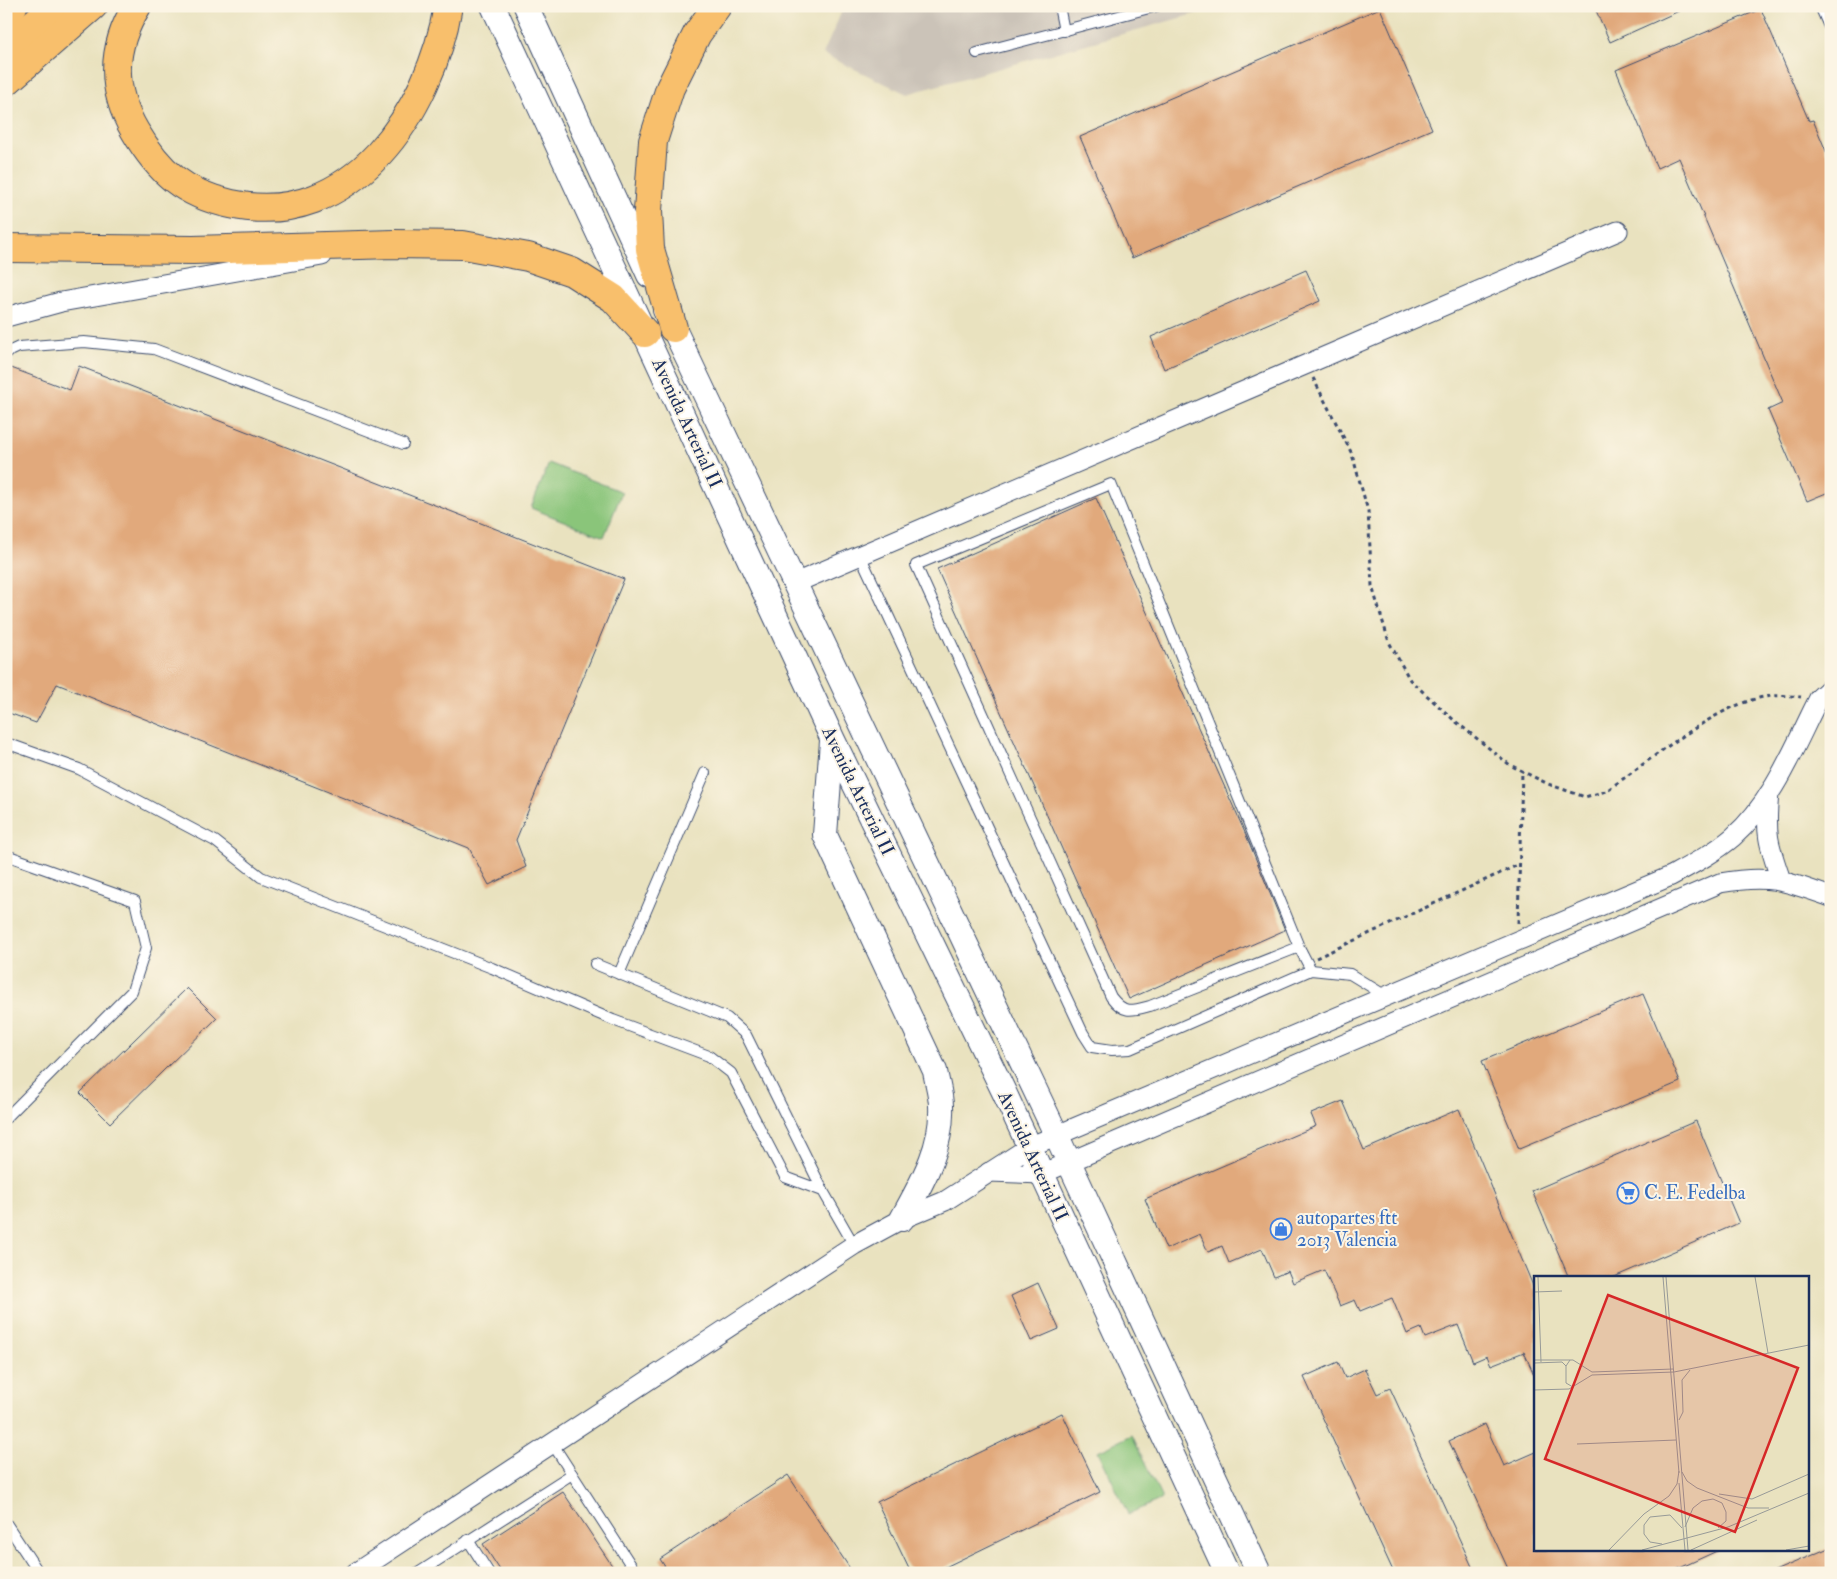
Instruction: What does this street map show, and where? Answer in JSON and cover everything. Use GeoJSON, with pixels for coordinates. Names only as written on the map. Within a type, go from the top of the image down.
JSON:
{"type":"FeatureCollection","features":[{"type":"Feature","properties":{"kind":"highway"},"geometry":{"type":"LineString","coordinates":[[6,13],[13,6]]}},
{"type":"Feature","properties":{"kind":"highway"},"geometry":{"type":"LineString","coordinates":[[6,48],[54,6]]}},
{"type":"Feature","properties":{"kind":"highway"},"geometry":{"type":"LineString","coordinates":[[6,82],[93,6]]}},
{"type":"Feature","properties":{"kind":"highway"},"geometry":{"type":"LineString","coordinates":[[137,6],[124,28],[117,59],[119,94],[127,117],[158,165],[185,188],[206,199],[252,209],[297,205],[330,192],[356,174],[381,152],[402,125],[421,94],[443,35],[448,6]]}},
{"type":"Feature","properties":{"kind":"highway"},"geometry":{"type":"LineString","coordinates":[[673,328],[650,249],[648,210],[653,142],[670,88],[697,34],[716,6]]}},
{"type":"Feature","properties":{"kind":"highway"},"geometry":{"type":"LineString","coordinates":[[6,248],[193,250],[394,244],[463,245],[528,256],[563,269],[613,298],[645,333]]}},
{"type":"Feature","properties":{"kind":"street","name":"Avenida Arterial II"},"geometry":{"type":"LineString","coordinates":[[493,6],[833,740],[1029,1148],[1227,1573]]}},
{"type":"Feature","properties":{"kind":"street","name":"Avenida Arterial II"},"geometry":{"type":"LineString","coordinates":[[526,6],[673,328],[793,584],[1069,1161],[1259,1573]]}},
{"type":"Feature","properties":{"kind":"street"},"geometry":{"type":"LineString","coordinates":[[793,584],[1618,231]]}},
{"type":"Feature","properties":{"kind":"street"},"geometry":{"type":"LineString","coordinates":[[6,317],[61,302],[394,244]]}},
{"type":"Feature","properties":{"kind":"street"},"geometry":{"type":"LineString","coordinates":[[355,1573],[854,1245],[902,1219],[945,1201],[1029,1148],[1056,1134],[1671,876],[1710,855],[1734,836],[1769,794],[1827,694]]}},
{"type":"Feature","properties":{"kind":"street"},"geometry":{"type":"LineString","coordinates":[[833,740],[825,835],[935,1071],[941,1106],[939,1142],[924,1177],[902,1219]]}},
{"type":"Feature","properties":{"kind":"street"},"geometry":{"type":"LineString","coordinates":[[1769,794],[1766,828],[1769,847],[1781,880]]}},
{"type":"Feature","properties":{"kind":"street"},"geometry":{"type":"LineString","coordinates":[[989,1172],[1041,1174],[1720,882],[1748,877],[1781,880],[1831,897]]}},
{"type":"Feature","properties":{"kind":"lane"},"geometry":{"type":"LineString","coordinates":[[1059,6],[1064,31]]}},
{"type":"Feature","properties":{"kind":"lane"},"geometry":{"type":"LineString","coordinates":[[977,53],[1157,6]]}},
{"type":"Feature","properties":{"kind":"lane"},"geometry":{"type":"LineString","coordinates":[[1824,8],[1831,31]]}},
{"type":"Feature","properties":{"kind":"lane"},"geometry":{"type":"LineString","coordinates":[[6,353],[19,347],[84,342],[154,348],[403,444]]}},
{"type":"Feature","properties":{"kind":"lane"},"geometry":{"type":"LineString","coordinates":[[1299,947],[1150,1006],[1131,1011],[1118,1008],[1106,988],[916,566],[1111,484],[1299,947],[1309,966]]}},
{"type":"Feature","properties":{"kind":"lane"},"geometry":{"type":"LineString","coordinates":[[860,555],[1083,1033],[1092,1047],[1112,1050],[1130,1049],[1309,966],[1350,974],[1386,996]]}},
{"type":"Feature","properties":{"kind":"lane"},"geometry":{"type":"LineString","coordinates":[[6,742],[79,770],[207,836],[261,877],[492,968],[613,1020],[709,1056],[731,1073],[785,1177],[823,1192]]}},
{"type":"Feature","properties":{"kind":"lane"},"geometry":{"type":"LineString","coordinates":[[619,974],[705,772]]}},
{"type":"Feature","properties":{"kind":"lane"},"geometry":{"type":"LineString","coordinates":[[6,855],[135,901],[146,948],[132,991],[6,1118]]}},
{"type":"Feature","properties":{"kind":"lane"},"geometry":{"type":"LineString","coordinates":[[596,964],[727,1018],[746,1035],[823,1192],[854,1245]]}},
{"type":"Feature","properties":{"kind":"lane"},"geometry":{"type":"LineString","coordinates":[[552,1443],[636,1573]]}},
{"type":"Feature","properties":{"kind":"lane"},"geometry":{"type":"LineString","coordinates":[[418,1573],[572,1474]]}},
{"type":"Feature","properties":{"kind":"lane"},"geometry":{"type":"LineString","coordinates":[[6,1523],[39,1573]]}},
{"type":"Feature","properties":{"kind":"lane"},"geometry":{"type":"LineString","coordinates":[[468,1540],[489,1573]]}},
{"type":"Feature","properties":{"kind":"path"},"geometry":{"type":"LineString","coordinates":[[1306,364],[1352,454],[1368,512],[1372,586],[1389,642],[1410,680],[1455,722],[1510,765],[1548,784],[1585,797],[1606,792],[1718,713],[1758,698],[1781,695],[1827,694]]}},
{"type":"Feature","properties":{"kind":"path"},"geometry":{"type":"LineString","coordinates":[[1517,940],[1522,771]]}},
{"type":"Feature","properties":{"kind":"path"},"geometry":{"type":"LineString","coordinates":[[1309,966],[1520,864]]}},
{"type":"Feature","properties":{"kind":"shaded area"},"geometry":{"type":"Polygon","coordinates":[[[844,6],[1223,6],[907,94],[823,54],[844,6]]]}},
{"type":"Feature","properties":{"kind":"green space"},"geometry":{"type":"Polygon","coordinates":[[[549,463],[622,492],[604,537],[531,508],[549,463]]]}},
{"type":"Feature","properties":{"kind":"green space"},"geometry":{"type":"Polygon","coordinates":[[[1132,1435],[1162,1499],[1128,1514],[1098,1451],[1132,1435]]]}},
{"type":"Feature","properties":{"kind":"building"},"geometry":{"type":"Polygon","coordinates":[[[1594,6],[1690,6],[1610,42],[1594,6]]]}},
{"type":"Feature","properties":{"kind":"building"},"geometry":{"type":"Polygon","coordinates":[[[1380,8],[1432,129],[1132,258],[1080,137],[1380,8]]]}},
{"type":"Feature","properties":{"kind":"building"},"geometry":{"type":"Polygon","coordinates":[[[1761,9],[1809,121],[1813,120],[1831,163],[1831,491],[1807,501],[1768,410],[1783,403],[1679,158],[1657,168],[1616,70],[1761,9]]]}},
{"type":"Feature","properties":{"kind":"building"},"geometry":{"type":"Polygon","coordinates":[[[1306,270],[1320,301],[1164,369],[1151,337],[1306,270]]]}},
{"type":"Feature","properties":{"kind":"building"},"geometry":{"type":"Polygon","coordinates":[[[6,366],[70,390],[79,366],[624,579],[516,840],[526,867],[489,885],[469,848],[57,684],[36,723],[6,712],[6,366]]]}},
{"type":"Feature","properties":{"kind":"building"},"geometry":{"type":"Polygon","coordinates":[[[1096,498],[1246,835],[1285,930],[1129,999],[937,569],[1096,498]]]}},
{"type":"Feature","properties":{"kind":"building"},"geometry":{"type":"Polygon","coordinates":[[[187,988],[217,1018],[110,1123],[80,1093],[187,988]]]}},
{"type":"Feature","properties":{"kind":"building"},"geometry":{"type":"Polygon","coordinates":[[[1643,994],[1680,1082],[1519,1149],[1482,1061],[1643,994]]]}},
{"type":"Feature","properties":{"kind":"building"},"geometry":{"type":"Polygon","coordinates":[[[1343,1101],[1364,1150],[1459,1109],[1534,1288],[1534,1374],[1524,1352],[1491,1365],[1487,1356],[1473,1362],[1458,1325],[1425,1338],[1421,1328],[1407,1334],[1392,1298],[1360,1311],[1355,1300],[1340,1306],[1324,1270],[1293,1283],[1288,1271],[1274,1277],[1262,1249],[1229,1263],[1222,1246],[1208,1252],[1200,1234],[1166,1249],[1145,1199],[1316,1126],[1311,1114],[1343,1101]]]}},
{"type":"Feature","properties":{"kind":"building"},"geometry":{"type":"Polygon","coordinates":[[[1696,1121],[1739,1223],[1617,1276],[1568,1276],[1532,1191],[1696,1121]]]}},
{"type":"Feature","properties":{"kind":"building"},"geometry":{"type":"Polygon","coordinates":[[[1038,1283],[1059,1329],[1031,1341],[1011,1296],[1038,1283]]]}},
{"type":"Feature","properties":{"kind":"building"},"geometry":{"type":"Polygon","coordinates":[[[1338,1362],[1345,1378],[1365,1369],[1377,1394],[1390,1388],[1475,1573],[1394,1573],[1304,1377],[1338,1362]]]}},
{"type":"Feature","properties":{"kind":"building"},"geometry":{"type":"Polygon","coordinates":[[[1062,1413],[1100,1492],[933,1573],[911,1573],[877,1502],[1062,1413]]]}},
{"type":"Feature","properties":{"kind":"building"},"geometry":{"type":"Polygon","coordinates":[[[1485,1424],[1504,1466],[1534,1453],[1534,1552],[1715,1552],[1669,1573],[1510,1573],[1449,1441],[1485,1424]]]}},
{"type":"Feature","properties":{"kind":"building"},"geometry":{"type":"Polygon","coordinates":[[[788,1475],[853,1573],[669,1573],[660,1559],[788,1475]]]}},
{"type":"Feature","properties":{"kind":"building"},"geometry":{"type":"Polygon","coordinates":[[[563,1492],[617,1573],[502,1573],[483,1544],[563,1492]]]}},
{"type":"Feature","properties":{"kind":"building"},"geometry":{"type":"Polygon","coordinates":[[[1831,1547],[1831,1573],[1770,1573],[1831,1547]]]}},
{"type":"Feature","properties":{"kind":"place","name":"C. E. Fedelba"},"geometry":{"type":"Point","coordinates":[1628,1193]}},
{"type":"Feature","properties":{"kind":"place","name":"autopartes ftt 2013 Valencia"},"geometry":{"type":"Point","coordinates":[1281,1229]}}]}
